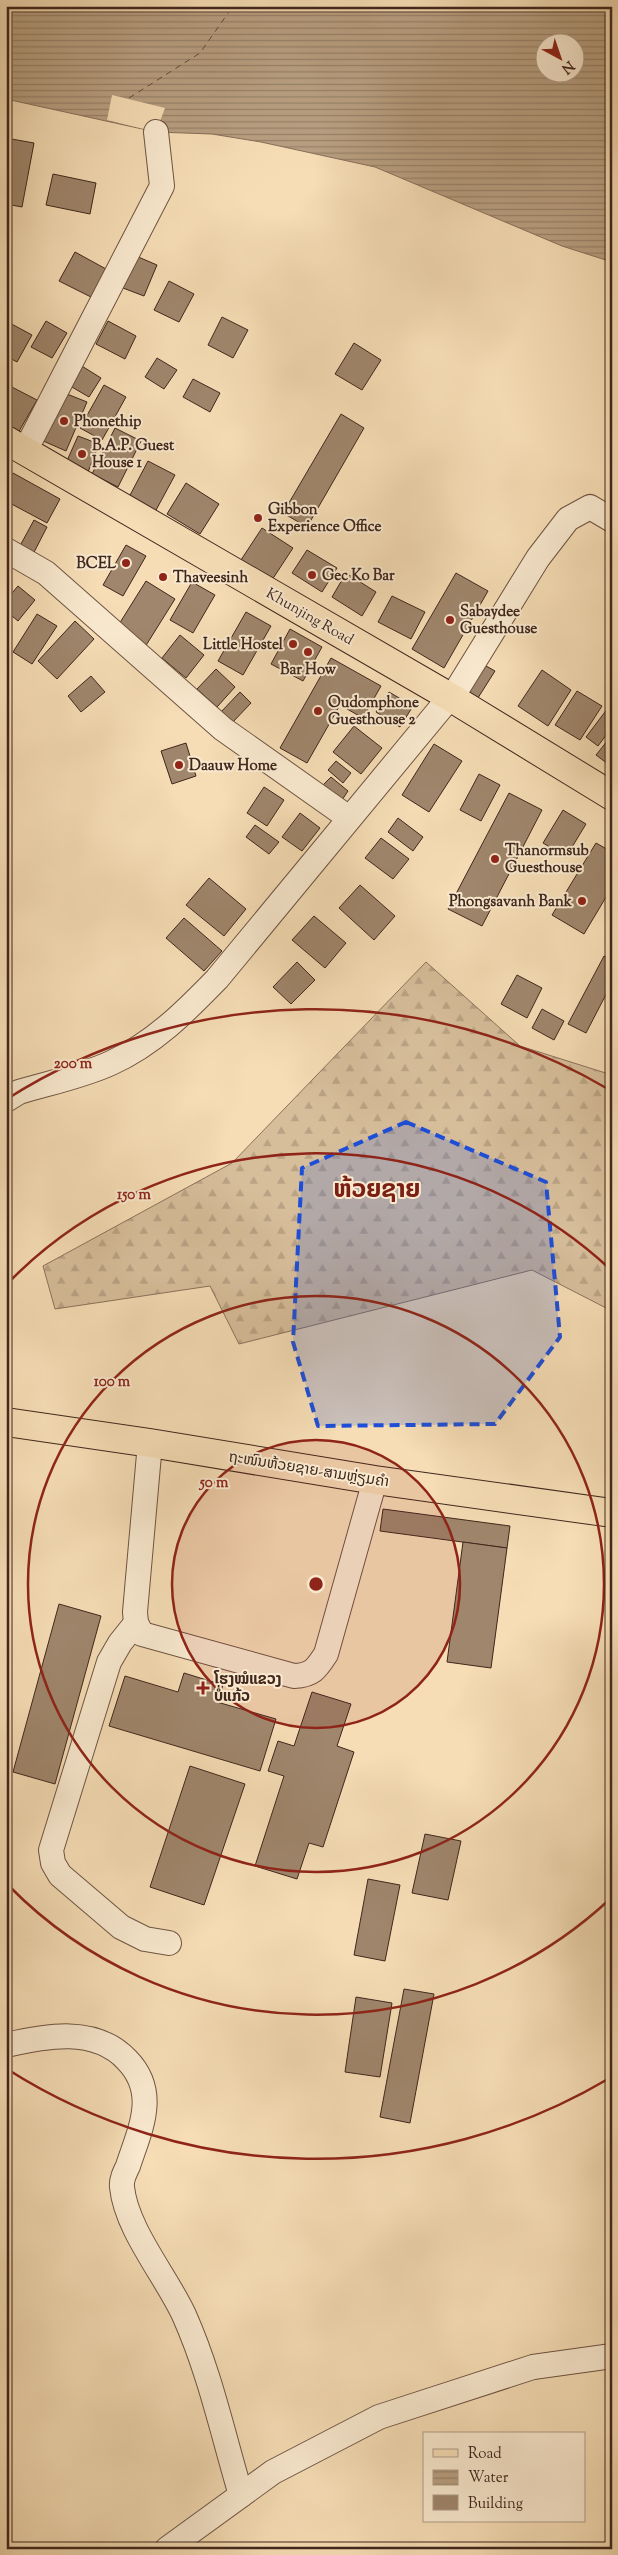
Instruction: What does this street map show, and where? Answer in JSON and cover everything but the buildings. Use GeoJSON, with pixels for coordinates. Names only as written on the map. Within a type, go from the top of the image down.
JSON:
{"type":"FeatureCollection","features":[{"type":"Feature","properties":{"kind":"main road","name":"Khunjing Road"},"geometry":{"type":"LineString","coordinates":[[16,445],[451,698],[612,796]]}},
{"type":"Feature","properties":{"kind":"main road","name":"ຖະໜົນຫ້ວຍຊາຍ-ສາມຫຼ່ຽມຄຳ"},"geometry":{"type":"LineString","coordinates":[[6,1422],[150,1443],[375,1480],[612,1513]]}},
{"type":"Feature","properties":{"kind":"street"},"geometry":{"type":"LineString","coordinates":[[16,445],[162,186],[156,132]]}},
{"type":"Feature","properties":{"kind":"street"},"geometry":{"type":"LineString","coordinates":[[6,1100],[19,1092],[111,1063],[151,1040],[183,1014],[217,980],[349,818],[451,698],[538,558],[568,519],[590,507],[612,520]]}},
{"type":"Feature","properties":{"kind":"street"},"geometry":{"type":"LineString","coordinates":[[6,550],[46,573],[223,729],[349,818]]}},
{"type":"Feature","properties":{"kind":"street"},"geometry":{"type":"LineString","coordinates":[[150,1443],[136,1623],[142,1634],[294,1676],[306,1675],[318,1666],[326,1654],[375,1480]]}},
{"type":"Feature","properties":{"kind":"street"},"geometry":{"type":"LineString","coordinates":[[136,1623],[120,1643],[110,1662],[51,1850],[53,1863],[60,1876],[121,1927],[144,1939],[169,1943]]}},
{"type":"Feature","properties":{"kind":"street"},"geometry":{"type":"LineString","coordinates":[[6,2045],[45,2036],[84,2037],[109,2046],[127,2060],[140,2078],[147,2099],[143,2120],[121,2184],[126,2209],[183,2314],[200,2354],[240,2495]]}},
{"type":"Feature","properties":{"kind":"street"},"geometry":{"type":"LineString","coordinates":[[167,2549],[273,2472],[379,2417],[533,2367],[612,2356]]}},
{"type":"Feature","properties":{"kind":"highlighted area"},"geometry":{"type":"Polygon","coordinates":[[[406,1122],[546,1182],[560,1337],[495,1424],[318,1426],[293,1342],[302,1168],[406,1122]]]}},
{"type":"Feature","properties":{"kind":"green space"},"geometry":{"type":"Polygon","coordinates":[[[426,962],[520,1046],[612,1075],[612,1311],[532,1270],[239,1344],[210,1286],[55,1309],[43,1266],[232,1163],[426,962]]]}},
{"type":"Feature","properties":{"kind":"water"},"geometry":{"type":"Polygon","coordinates":[[[6,6],[612,6],[612,262],[562,246],[375,167],[261,142],[212,134],[156,132],[6,99],[6,6]]]}},
{"type":"Feature","properties":{"kind":"pier"},"geometry":{"type":"Polygon","coordinates":[[[112,95],[165,108],[156,132],[107,120],[112,95]]]}},
{"type":"Feature","properties":{"kind":"ferry route"},"geometry":{"type":"LineString","coordinates":[[129,98],[200,53],[233,6]]}},
{"type":"Feature","properties":{"kind":"place","name":"Phonethip"},"geometry":{"type":"Point","coordinates":[64,421]}},
{"type":"Feature","properties":{"kind":"place","name":"B.A.P. Guest House 1"},"geometry":{"type":"Point","coordinates":[82,454]}},
{"type":"Feature","properties":{"kind":"place","name":"Gibbon Experience Office"},"geometry":{"type":"Point","coordinates":[258,518]}},
{"type":"Feature","properties":{"kind":"place","name":"BCEL"},"geometry":{"type":"Point","coordinates":[126,563]}},
{"type":"Feature","properties":{"kind":"place","name":"Gec Ko Bar"},"geometry":{"type":"Point","coordinates":[312,575]}},
{"type":"Feature","properties":{"kind":"place","name":"Thaveesinh"},"geometry":{"type":"Point","coordinates":[163,577]}},
{"type":"Feature","properties":{"kind":"place","name":"Sabaydee Guesthouse"},"geometry":{"type":"Point","coordinates":[450,620]}},
{"type":"Feature","properties":{"kind":"place","name":"Little Hostel"},"geometry":{"type":"Point","coordinates":[293,644]}},
{"type":"Feature","properties":{"kind":"place","name":"Bar How"},"geometry":{"type":"Point","coordinates":[308,652]}},
{"type":"Feature","properties":{"kind":"place","name":"Oudomphone Guesthouse 2"},"geometry":{"type":"Point","coordinates":[318,711]}},
{"type":"Feature","properties":{"kind":"place","name":"Daauw Home"},"geometry":{"type":"Point","coordinates":[179,765]}},
{"type":"Feature","properties":{"kind":"place","name":"Thanormsub Guesthouse"},"geometry":{"type":"Point","coordinates":[495,859]}},
{"type":"Feature","properties":{"kind":"place","name":"Phongsavanh Bank"},"geometry":{"type":"Point","coordinates":[582,901]}},
{"type":"Feature","properties":{"kind":"place","name":"ໂຮງໝໍແຂວງ ບໍ່ແກ້ວ"},"geometry":{"type":"Point","coordinates":[203,1688]}},
{"type":"Feature","properties":{"kind":"district","name":"ຫ້ວຍຊາຍ"},"geometry":{"type":"Point","coordinates":[377,1188]}}]}
